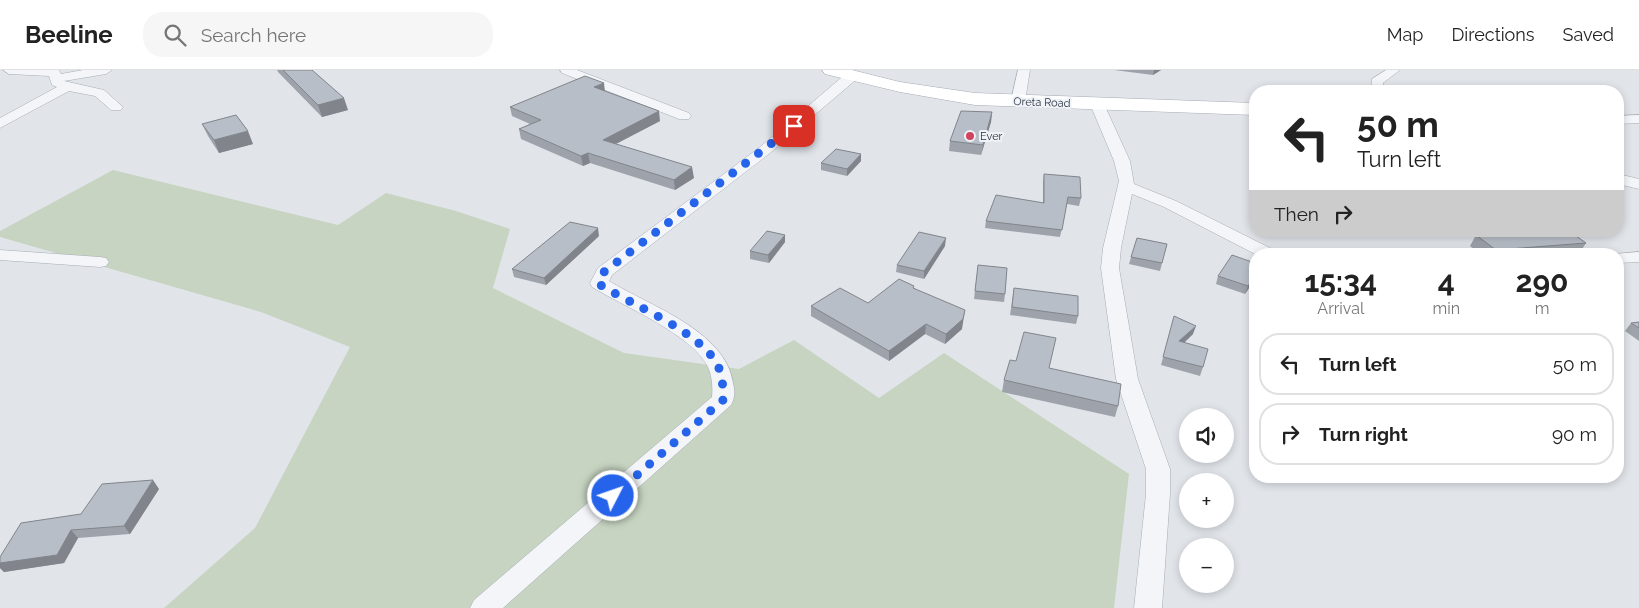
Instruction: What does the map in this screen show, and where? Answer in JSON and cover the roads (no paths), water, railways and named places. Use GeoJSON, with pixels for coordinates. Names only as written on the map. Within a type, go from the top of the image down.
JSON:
{"type":"FeatureCollection","features":[{"type":"Feature","properties":{"kind":"street"},"geometry":{"type":"LineString","coordinates":[[8,70],[54,72],[62,82],[99,93],[116,107]]}},
{"type":"Feature","properties":{"kind":"street"},"geometry":{"type":"LineString","coordinates":[[0,124],[62,82],[106,70]]}},
{"type":"Feature","properties":{"kind":"street"},"geometry":{"type":"LineString","coordinates":[[566,70],[684,116]]}},
{"type":"Feature","properties":{"kind":"street","name":"Oreta Road"},"geometry":{"type":"LineString","coordinates":[[831,70],[900,87],[975,99],[1249,109]]}},
{"type":"Feature","properties":{"kind":"street"},"geometry":{"type":"LineString","coordinates":[[1018,101],[1024,70]]}},
{"type":"Feature","properties":{"kind":"street"},"geometry":{"type":"LineString","coordinates":[[1377,85],[1377,82],[1394,70]]}},
{"type":"Feature","properties":{"kind":"street"},"geometry":{"type":"LineString","coordinates":[[484,608],[723,400],[724,385],[718,365],[696,341],[599,284],[604,272],[765,150],[853,76]]}},
{"type":"Feature","properties":{"kind":"street"},"geometry":{"type":"LineString","coordinates":[[1097,104],[1122,161],[1127,181],[1112,248],[1110,268],[1127,379],[1158,469],[1158,494],[1148,608]]}},
{"type":"Feature","properties":{"kind":"street"},"geometry":{"type":"LineString","coordinates":[[1624,120],[1639,119]]}},
{"type":"Feature","properties":{"kind":"street"},"geometry":{"type":"LineString","coordinates":[[1624,180],[1639,184]]}},
{"type":"Feature","properties":{"kind":"street"},"geometry":{"type":"LineString","coordinates":[[1126,186],[1170,204],[1256,248]]}},
{"type":"Feature","properties":{"kind":"street"},"geometry":{"type":"LineString","coordinates":[[0,255],[100,262]]}},
{"type":"Feature","properties":{"kind":"street"},"geometry":{"type":"LineString","coordinates":[[1624,258],[1639,257]]}},
{"type":"Feature","properties":{"kind":"place","name":"Ever"},"geometry":{"type":"Point","coordinates":[970,136]}}]}
